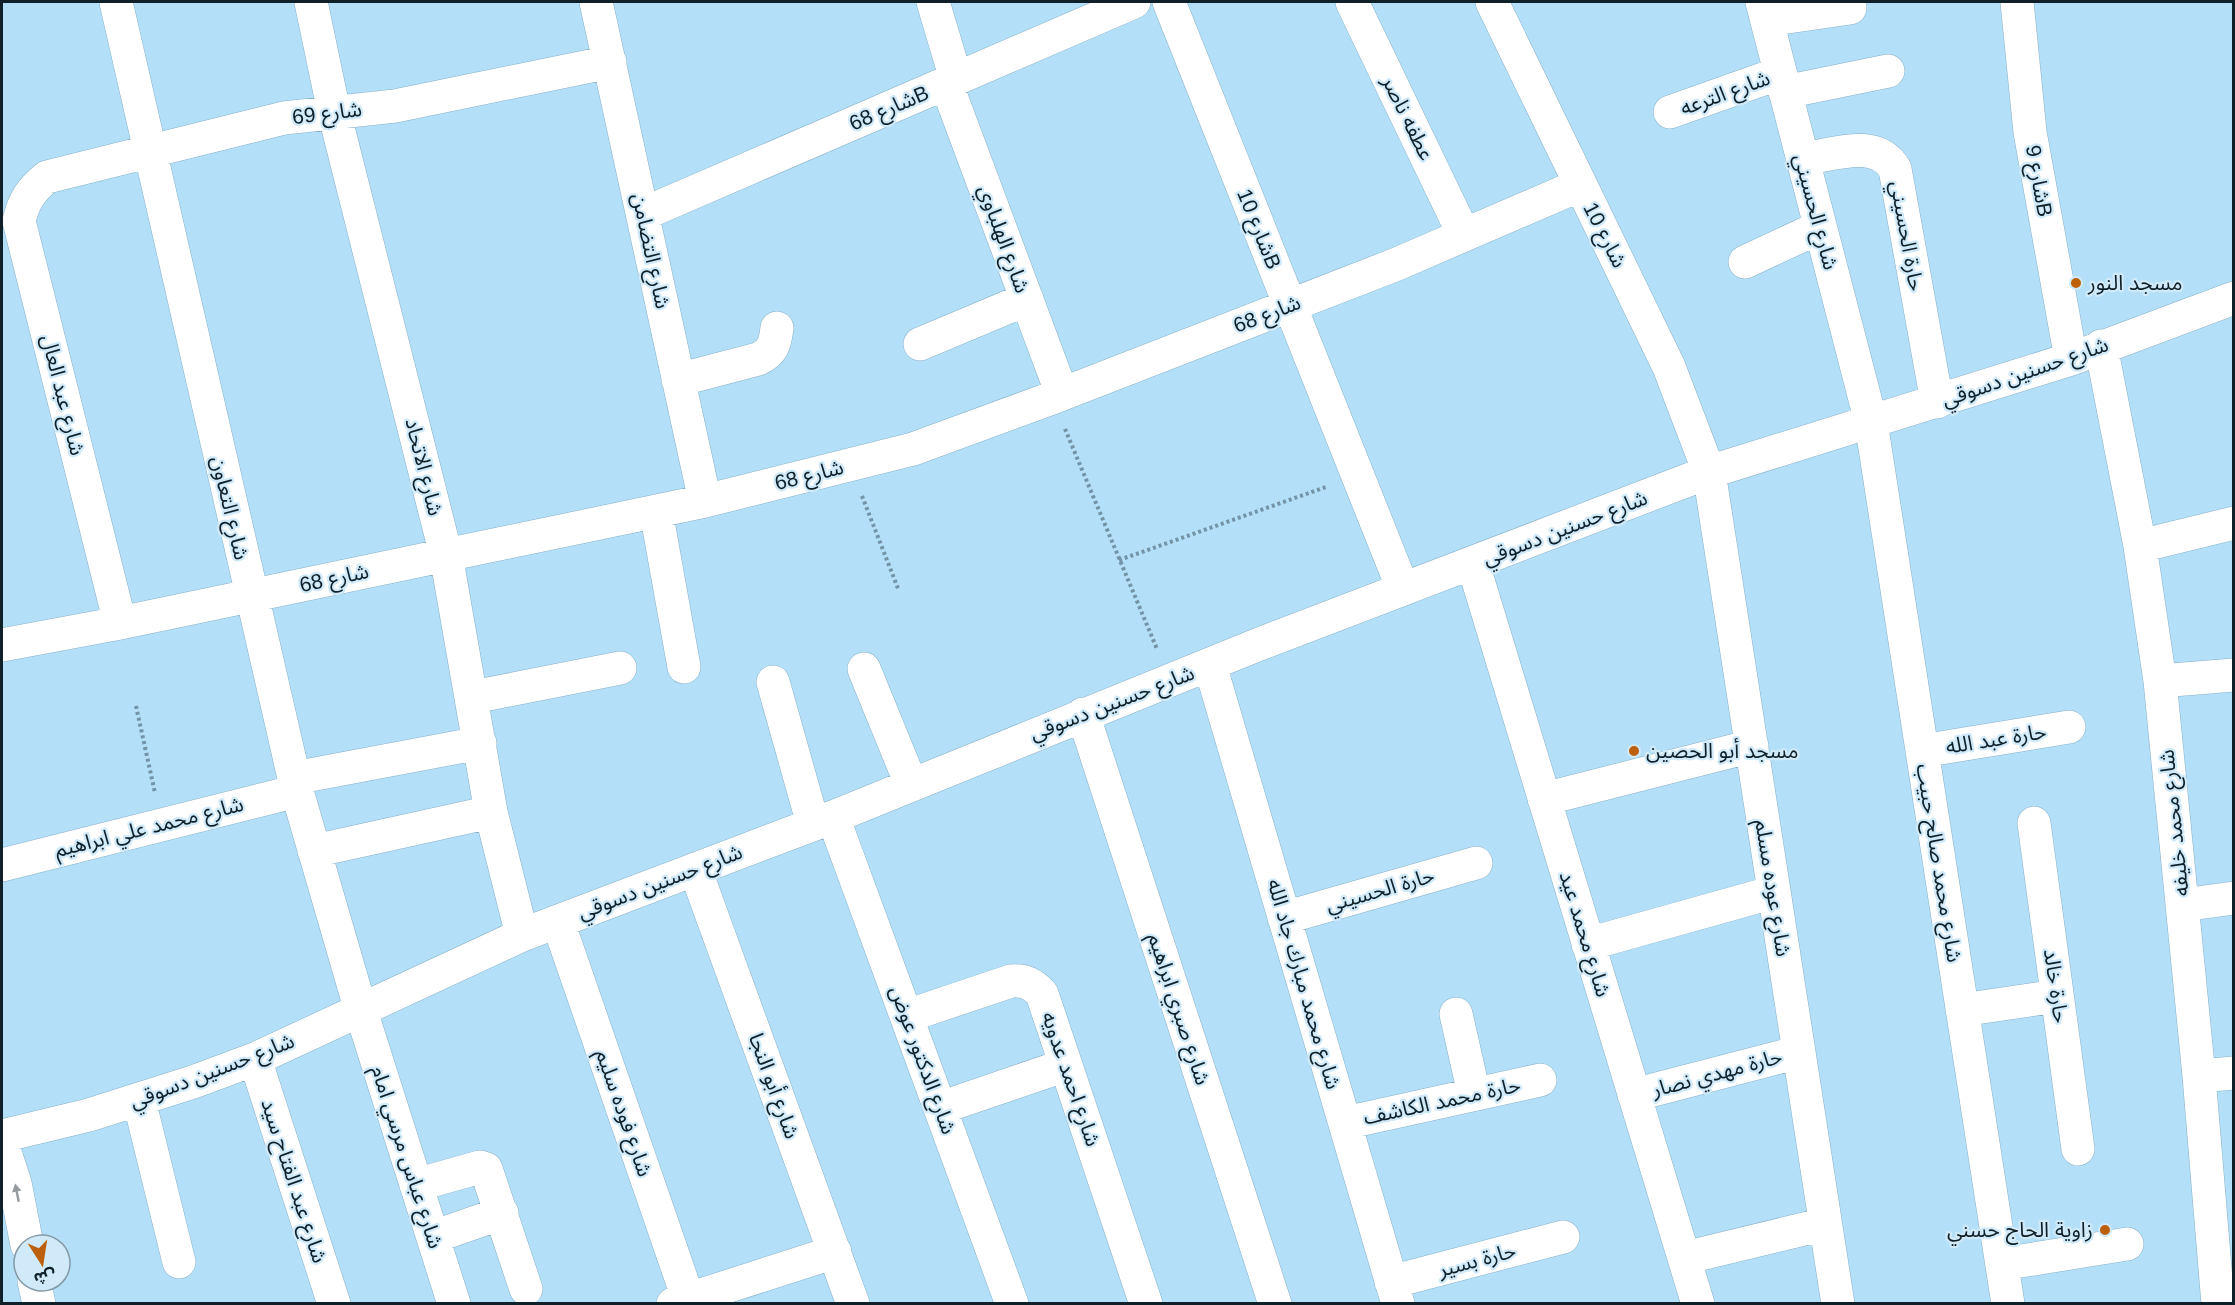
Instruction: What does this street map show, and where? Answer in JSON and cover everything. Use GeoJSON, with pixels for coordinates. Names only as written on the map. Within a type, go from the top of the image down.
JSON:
{"type":"FeatureCollection","features":[{"type":"Feature","properties":{"kind":"street","name":"شارع التعاون"},"geometry":{"type":"LineString","coordinates":[[116,2],[250,596],[295,784],[361,1011]]}},
{"type":"Feature","properties":{"kind":"street","name":"شارع الاتحاد"},"geometry":{"type":"LineString","coordinates":[[311,2],[334,112],[446,555],[473,697],[491,812],[522,935]]}},
{"type":"Feature","properties":{"kind":"street","name":"شارع التضامن"},"geometry":{"type":"LineString","coordinates":[[596,2],[705,501]]}},
{"type":"Feature","properties":{"kind":"street","name":"شارع الهلباوي"},"geometry":{"type":"LineString","coordinates":[[933,2],[951,81],[1027,299],[1057,396]]}},
{"type":"Feature","properties":{"kind":"street","name":"شارع 68B"},"geometry":{"type":"LineString","coordinates":[[643,214],[1134,2]]}},
{"type":"Feature","properties":{"kind":"street","name":"شارع 10B"},"geometry":{"type":"LineString","coordinates":[[1169,2],[1403,589]]}},
{"type":"Feature","properties":{"kind":"street","name":"عطفه ناصر"},"geometry":{"type":"LineString","coordinates":[[1352,2],[1464,236]]}},
{"type":"Feature","properties":{"kind":"street","name":"شارع 10"},"geometry":{"type":"LineString","coordinates":[[1492,2],[1669,367],[1709,472]]}},
{"type":"Feature","properties":{"kind":"street","name":"شارع 9B"},"geometry":{"type":"LineString","coordinates":[[2017,2],[2030,132],[2071,359]]}},
{"type":"Feature","properties":{"kind":"street"},"geometry":{"type":"LineString","coordinates":[[1764,11],[1850,8]]}},
{"type":"Feature","properties":{"kind":"street","name":"شارع الحسيني"},"geometry":{"type":"LineString","coordinates":[[1764,11],[1871,422]]}},
{"type":"Feature","properties":{"kind":"street","name":"شارع 69"},"geometry":{"type":"LineString","coordinates":[[47,177],[284,118],[395,106],[610,62]]}},
{"type":"Feature","properties":{"kind":"street","name":"شارع الترعه"},"geometry":{"type":"LineString","coordinates":[[1670,112],[1783,82],[1888,71]]}},
{"type":"Feature","properties":{"kind":"street","name":"حارة الحسيني"},"geometry":{"type":"LineString","coordinates":[[1803,159],[1864,150],[1877,151],[1888,157],[1895,169],[1937,402]]}},
{"type":"Feature","properties":{"kind":"street","name":"شارع عبد العال"},"geometry":{"type":"LineString","coordinates":[[47,177],[33,188],[10,223],[120,623]]}},
{"type":"Feature","properties":{"kind":"street","name":"شارع 68"},"geometry":{"type":"LineString","coordinates":[[2,645],[120,623],[705,501],[913,449],[1057,396],[1464,236],[1580,186]]}},
{"type":"Feature","properties":{"kind":"street"},"geometry":{"type":"LineString","coordinates":[[1745,262],[1820,227]]}},
{"type":"Feature","properties":{"kind":"street","name":"شارع حسنين دسوقي"},"geometry":{"type":"LineString","coordinates":[[2,1136],[90,1115],[255,1059],[522,935],[823,820],[1169,679],[1709,472],[2071,359],[2234,298]]}},
{"type":"Feature","properties":{"kind":"street"},"geometry":{"type":"LineString","coordinates":[[920,344],[1027,299]]}},
{"type":"Feature","properties":{"kind":"street"},"geometry":{"type":"LineString","coordinates":[[678,380],[758,359],[768,354],[775,344],[777,328]]}},
{"type":"Feature","properties":{"kind":"street","name":"شارع محمد خليفه"},"geometry":{"type":"LineString","coordinates":[[2101,346],[2140,546],[2160,681],[2199,1076],[2223,1228],[2218,1304]]}},
{"type":"Feature","properties":{"kind":"street","name":"شارع محمد صالح حبيب"},"geometry":{"type":"LineString","coordinates":[[1871,422],[2008,1304]]}},
{"type":"Feature","properties":{"kind":"street","name":"شارع عوده مسلم"},"geometry":{"type":"LineString","coordinates":[[1709,472],[1838,1304]]}},
{"type":"Feature","properties":{"kind":"street"},"geometry":{"type":"LineString","coordinates":[[656,511],[684,667]]}},
{"type":"Feature","properties":{"kind":"street"},"geometry":{"type":"LineString","coordinates":[[2140,546],[2234,524]]}},
{"type":"Feature","properties":{"kind":"street","name":"شارع محمد عيد"},"geometry":{"type":"LineString","coordinates":[[1473,564],[1698,1304]]}},
{"type":"Feature","properties":{"kind":"street","name":"شارع محمد مبارك جاد الله"},"geometry":{"type":"LineString","coordinates":[[1210,665],[1394,1293]]}},
{"type":"Feature","properties":{"kind":"street"},"geometry":{"type":"LineString","coordinates":[[473,697],[620,668]]}},
{"type":"Feature","properties":{"kind":"street"},"geometry":{"type":"LineString","coordinates":[[864,669],[911,784]]}},
{"type":"Feature","properties":{"kind":"street"},"geometry":{"type":"LineString","coordinates":[[2160,681],[2234,675]]}},
{"type":"Feature","properties":{"kind":"street","name":"شارع الدكتور عوض"},"geometry":{"type":"LineString","coordinates":[[773,682],[823,820],[906,1016],[1012,1304]]}},
{"type":"Feature","properties":{"kind":"street","name":"شارع صبري ابراهيم"},"geometry":{"type":"LineString","coordinates":[[1083,714],[1275,1304]]}},
{"type":"Feature","properties":{"kind":"street","name":"حارة عبد الله"},"geometry":{"type":"LineString","coordinates":[[1922,752],[2069,727]]}},
{"type":"Feature","properties":{"kind":"street","name":"شارع محمد علي ابراهيم"},"geometry":{"type":"LineString","coordinates":[[2,865],[162,823],[295,784],[480,743]]}},
{"type":"Feature","properties":{"kind":"street"},"geometry":{"type":"LineString","coordinates":[[1544,799],[1752,746]]}},
{"type":"Feature","properties":{"kind":"street"},"geometry":{"type":"LineString","coordinates":[[314,851],[491,812]]}},
{"type":"Feature","properties":{"kind":"street","name":"حارة خالد"},"geometry":{"type":"LineString","coordinates":[[2034,823],[2078,1149]]}},
{"type":"Feature","properties":{"kind":"street","name":"حارة الحسيني"},"geometry":{"type":"LineString","coordinates":[[1284,918],[1476,863]]}},
{"type":"Feature","properties":{"kind":"street","name":"شارع أبو النجا"},"geometry":{"type":"LineString","coordinates":[[695,869],[854,1304]]}},
{"type":"Feature","properties":{"kind":"street"},"geometry":{"type":"LineString","coordinates":[[1588,944],[1774,892]]}},
{"type":"Feature","properties":{"kind":"street"},"geometry":{"type":"LineString","coordinates":[[2182,905],[2234,898]]}},
{"type":"Feature","properties":{"kind":"street","name":"شارع فوده سليم"},"geometry":{"type":"LineString","coordinates":[[558,922],[684,1302]]}},
{"type":"Feature","properties":{"kind":"street","name":"شارع احمد عدويه"},"geometry":{"type":"LineString","coordinates":[[906,1016],[1011,981],[1023,981],[1034,985],[1042,994],[1146,1304]]}},
{"type":"Feature","properties":{"kind":"street"},"geometry":{"type":"LineString","coordinates":[[1962,1010],[2057,996]]}},
{"type":"Feature","properties":{"kind":"street","name":"شارع عباس مرسي امام"},"geometry":{"type":"LineString","coordinates":[[361,1011],[454,1304]]}},
{"type":"Feature","properties":{"kind":"street"},"geometry":{"type":"LineString","coordinates":[[1456,1014],[1474,1094]]}},
{"type":"Feature","properties":{"kind":"street","name":"حارة مهدي نصار"},"geometry":{"type":"LineString","coordinates":[[1635,1095],[1799,1052]]}},
{"type":"Feature","properties":{"kind":"street","name":"شارع عبد الفتاح سيد"},"geometry":{"type":"LineString","coordinates":[[255,1059],[334,1304]]}},
{"type":"Feature","properties":{"kind":"street"},"geometry":{"type":"LineString","coordinates":[[940,1108],[1066,1065]]}},
{"type":"Feature","properties":{"kind":"street"},"geometry":{"type":"LineString","coordinates":[[2199,1076],[2234,1073]]}},
{"type":"Feature","properties":{"kind":"street","name":"حارة محمد الكاشف"},"geometry":{"type":"LineString","coordinates":[[1345,1123],[1540,1080]]}},
{"type":"Feature","properties":{"kind":"street"},"geometry":{"type":"LineString","coordinates":[[139,1100],[179,1262]]}},
{"type":"Feature","properties":{"kind":"street"},"geometry":{"type":"LineString","coordinates":[[2,1143],[15,1183],[25,1233]]}},
{"type":"Feature","properties":{"kind":"street"},"geometry":{"type":"LineString","coordinates":[[416,1185],[480,1167],[486,1169],[526,1289]]}},
{"type":"Feature","properties":{"kind":"street"},"geometry":{"type":"LineString","coordinates":[[433,1237],[502,1213]]}},
{"type":"Feature","properties":{"kind":"street"},"geometry":{"type":"LineString","coordinates":[[1684,1258],[1825,1224]]}},
{"type":"Feature","properties":{"kind":"street","name":"حارة بسير"},"geometry":{"type":"LineString","coordinates":[[1394,1293],[1563,1237]]}},
{"type":"Feature","properties":{"kind":"street"},"geometry":{"type":"LineString","coordinates":[[2002,1264],[2127,1244]]}},
{"type":"Feature","properties":{"kind":"street"},"geometry":{"type":"LineString","coordinates":[[684,1302],[835,1252]]}},
{"type":"Feature","properties":{"kind":"path"},"geometry":{"type":"LineString","coordinates":[[1057,396],[1119,560],[1169,679]]}},
{"type":"Feature","properties":{"kind":"path"},"geometry":{"type":"LineString","coordinates":[[850,465],[899,591]]}},
{"type":"Feature","properties":{"kind":"path"},"geometry":{"type":"LineString","coordinates":[[1119,560],[1358,475]]}},
{"type":"Feature","properties":{"kind":"path"},"geometry":{"type":"LineString","coordinates":[[136,706],[162,823]]}},
{"type":"Feature","properties":{"kind":"place","name":"مسجد النور"},"geometry":{"type":"Point","coordinates":[2076,283]}},
{"type":"Feature","properties":{"kind":"place","name":"مسجد أبو الحصين"},"geometry":{"type":"Point","coordinates":[1634,751]}},
{"type":"Feature","properties":{"kind":"place","name":"زاوية الحاج حسني"},"geometry":{"type":"Point","coordinates":[2105,1230]}}]}
